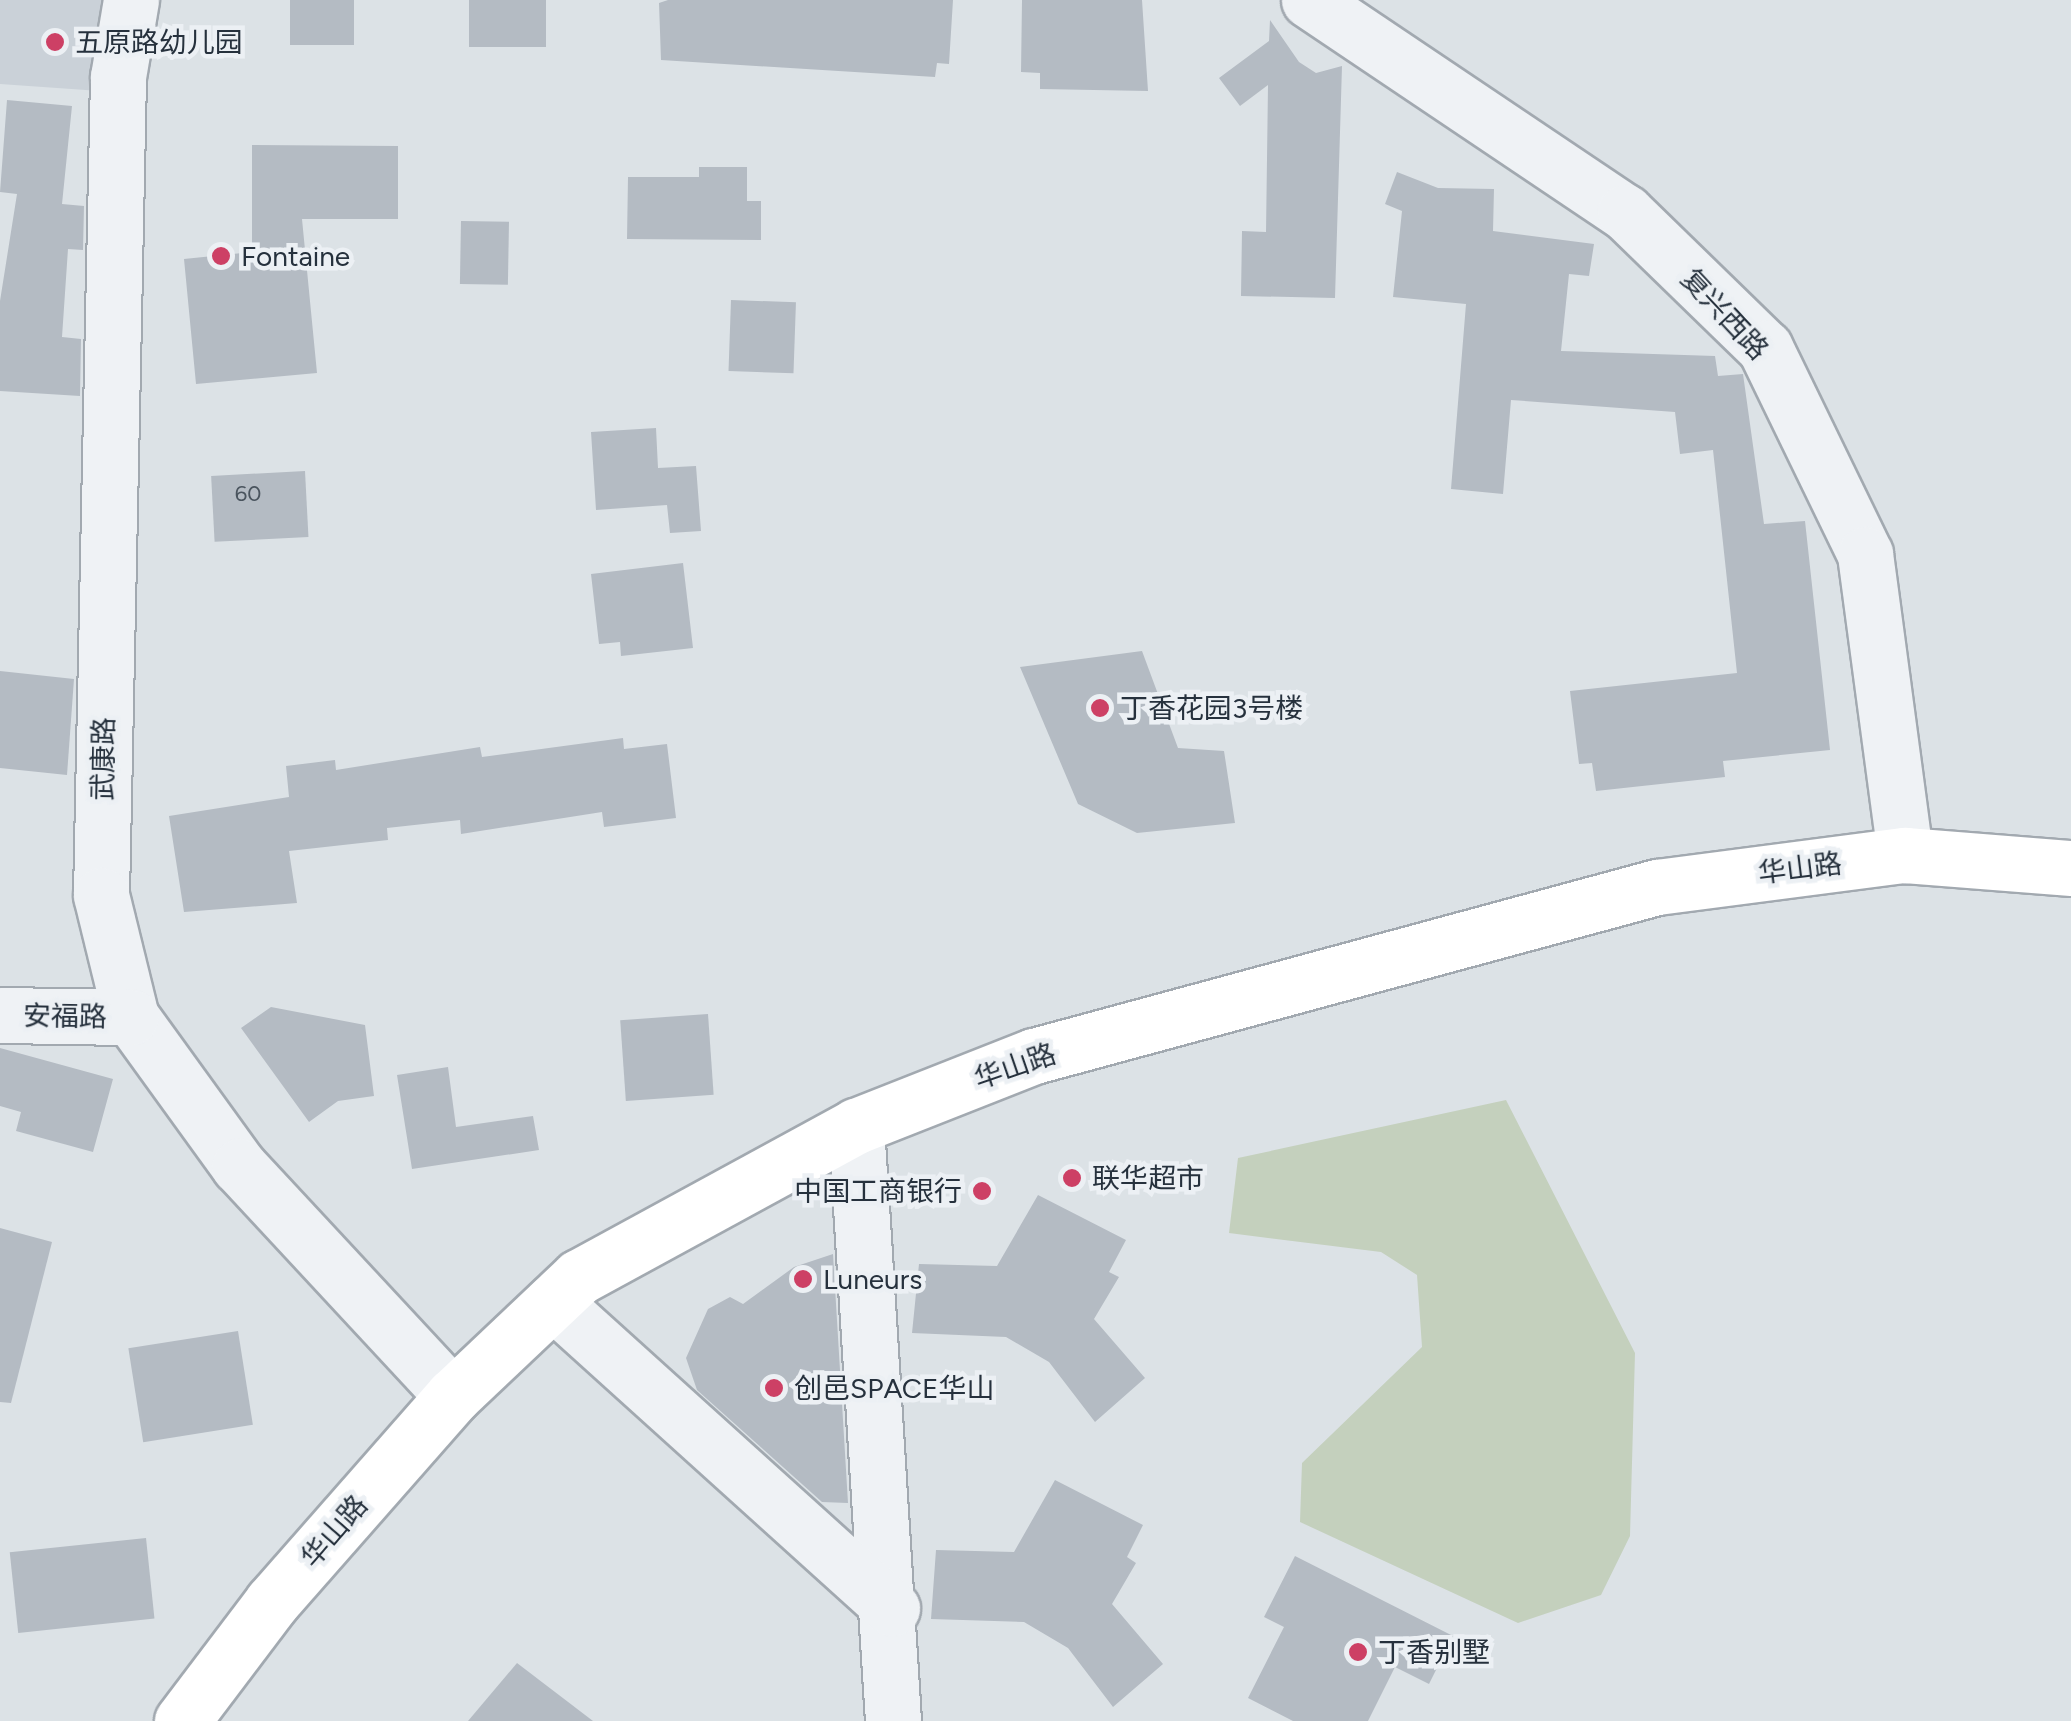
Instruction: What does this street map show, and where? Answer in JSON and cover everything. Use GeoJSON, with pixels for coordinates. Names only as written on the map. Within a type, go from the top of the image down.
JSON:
{"type":"FeatureCollection","features":[{"type":"Feature","properties":{"kind":"main road","name":"华山路"},"geometry":{"type":"LineString","coordinates":[[182,1721],[452,1396],[579,1277],[856,1126],[1034,1056],[1657,887],[1905,855],[2071,868]]}},
{"type":"Feature","properties":{"kind":"street","name":"武康路"},"geometry":{"type":"LineString","coordinates":[[131,0],[118,78],[100,895],[131,1017],[239,1166],[452,1396]]}},
{"type":"Feature","properties":{"kind":"street","name":"复兴西路"},"geometry":{"type":"LineString","coordinates":[[1309,0],[1625,212],[1764,348],[1865,554],[1905,855]]}},
{"type":"Feature","properties":{"kind":"street","name":"安福路"},"geometry":{"type":"LineString","coordinates":[[0,1015],[131,1017]]}},
{"type":"Feature","properties":{"kind":"street"},"geometry":{"type":"LineString","coordinates":[[856,1126],[892,1608],[893,1721]]}},
{"type":"Feature","properties":{"kind":"street"},"geometry":{"type":"LineString","coordinates":[[552,1302],[892,1608]]}},
{"type":"Feature","properties":{"kind":"shaded area","name":"五原路幼儿园"},"geometry":{"type":"Polygon","coordinates":[[[0,0],[118,0],[100,91],[0,84],[0,0]]]}},
{"type":"Feature","properties":{"kind":"green space"},"geometry":{"type":"Polygon","coordinates":[[[1506,1100],[1635,1353],[1630,1536],[1601,1595],[1518,1623],[1300,1522],[1302,1463],[1422,1347],[1417,1275],[1381,1252],[1229,1233],[1238,1158],[1506,1100]]]}},
{"type":"Feature","properties":{"kind":"building"},"geometry":{"type":"Polygon","coordinates":[[[290,0],[354,0],[354,45],[290,45],[290,0]]]}},
{"type":"Feature","properties":{"kind":"building"},"geometry":{"type":"Polygon","coordinates":[[[469,0],[546,0],[546,47],[469,47],[469,0]]]}},
{"type":"Feature","properties":{"kind":"building"},"geometry":{"type":"Polygon","coordinates":[[[668,0],[953,0],[949,64],[937,63],[935,77],[661,60],[659,3],[668,0]]]}},
{"type":"Feature","properties":{"kind":"building"},"geometry":{"type":"Polygon","coordinates":[[[1022,0],[1142,0],[1148,91],[1040,89],[1040,73],[1021,72],[1022,0]]]}},
{"type":"Feature","properties":{"kind":"building"},"geometry":{"type":"Polygon","coordinates":[[[1270,20],[1299,62],[1316,73],[1342,66],[1335,298],[1241,296],[1242,231],[1266,232],[1268,85],[1240,106],[1219,78],[1269,41],[1270,20]]]}},
{"type":"Feature","properties":{"kind":"building"},"geometry":{"type":"Polygon","coordinates":[[[7,100],[72,106],[62,204],[84,206],[83,250],[68,249],[62,337],[81,339],[80,396],[0,391],[0,301],[17,194],[0,192],[7,100]]]}},
{"type":"Feature","properties":{"kind":"building"},"geometry":{"type":"Polygon","coordinates":[[[252,145],[398,146],[398,219],[302,219],[317,373],[196,384],[184,259],[252,252],[252,145]]]}},
{"type":"Feature","properties":{"kind":"building"},"geometry":{"type":"Polygon","coordinates":[[[699,167],[747,167],[747,201],[761,201],[761,240],[627,239],[628,177],[699,177],[699,167]]]}},
{"type":"Feature","properties":{"kind":"building"},"geometry":{"type":"Polygon","coordinates":[[[1397,172],[1438,188],[1494,189],[1493,231],[1594,244],[1589,276],[1569,274],[1561,351],[1715,356],[1718,376],[1743,374],[1764,524],[1805,521],[1830,750],[1723,761],[1725,777],[1596,791],[1592,763],[1579,764],[1570,691],[1737,673],[1713,450],[1680,454],[1675,412],[1511,400],[1503,494],[1451,489],[1466,304],[1393,297],[1402,211],[1385,204],[1397,172]]]}},
{"type":"Feature","properties":{"kind":"building"},"geometry":{"type":"Polygon","coordinates":[[[461,221],[509,222],[508,285],[460,284],[461,221]]]}},
{"type":"Feature","properties":{"kind":"building"},"geometry":{"type":"Polygon","coordinates":[[[731,300],[796,302],[793,373],[729,371],[731,300]]]}},
{"type":"Feature","properties":{"kind":"building"},"geometry":{"type":"Polygon","coordinates":[[[656,428],[658,468],[696,466],[701,531],[670,533],[667,505],[596,510],[591,432],[656,428]]]}},
{"type":"Feature","properties":{"kind":"building"},"geometry":{"type":"Polygon","coordinates":[[[305,471],[308,537],[215,542],[211,476],[305,471]]]}},
{"type":"Feature","properties":{"kind":"building"},"geometry":{"type":"Polygon","coordinates":[[[683,563],[693,648],[621,656],[620,642],[599,644],[591,574],[683,563]]]}},
{"type":"Feature","properties":{"kind":"building","name":"丁香花园3号楼"},"geometry":{"type":"Polygon","coordinates":[[[1142,651],[1178,748],[1224,751],[1235,823],[1137,833],[1078,804],[1020,667],[1142,651]]]}},
{"type":"Feature","properties":{"kind":"building"},"geometry":{"type":"Polygon","coordinates":[[[0,671],[74,679],[67,775],[0,768],[0,671]]]}},
{"type":"Feature","properties":{"kind":"building"},"geometry":{"type":"Polygon","coordinates":[[[623,738],[624,749],[667,744],[676,818],[604,827],[602,812],[461,834],[460,820],[387,828],[388,840],[289,851],[297,903],[184,912],[169,816],[289,797],[286,766],[335,760],[336,770],[480,747],[482,757],[623,738]]]}},
{"type":"Feature","properties":{"kind":"building"},"geometry":{"type":"Polygon","coordinates":[[[271,1007],[365,1025],[374,1096],[338,1101],[309,1122],[241,1028],[271,1007]]]}},
{"type":"Feature","properties":{"kind":"building"},"geometry":{"type":"Polygon","coordinates":[[[708,1014],[714,1095],[626,1101],[620,1020],[708,1014]]]}},
{"type":"Feature","properties":{"kind":"building"},"geometry":{"type":"Polygon","coordinates":[[[0,1048],[113,1079],[93,1152],[16,1131],[21,1112],[0,1106],[0,1048]]]}},
{"type":"Feature","properties":{"kind":"building"},"geometry":{"type":"Polygon","coordinates":[[[448,1067],[456,1127],[533,1116],[539,1150],[412,1169],[397,1075],[448,1067]]]}},
{"type":"Feature","properties":{"kind":"building"},"geometry":{"type":"Polygon","coordinates":[[[1038,1195],[1126,1240],[1109,1272],[1119,1277],[1094,1319],[1145,1378],[1095,1422],[1049,1362],[1006,1337],[912,1333],[919,1264],[997,1266],[1038,1195]]]}},
{"type":"Feature","properties":{"kind":"building"},"geometry":{"type":"Polygon","coordinates":[[[0,1228],[52,1242],[11,1403],[0,1402],[0,1228]]]}},
{"type":"Feature","properties":{"kind":"building","name":"创邑SPACE华山"},"geometry":{"type":"Polygon","coordinates":[[[833,1254],[848,1503],[822,1502],[697,1390],[686,1358],[708,1309],[730,1297],[743,1304],[794,1267],[833,1254]]]}},
{"type":"Feature","properties":{"kind":"building"},"geometry":{"type":"Polygon","coordinates":[[[238,1331],[253,1425],[143,1442],[128,1348],[238,1331]]]}},
{"type":"Feature","properties":{"kind":"building"},"geometry":{"type":"Polygon","coordinates":[[[1055,1480],[1143,1525],[1127,1557],[1136,1563],[1112,1604],[1163,1664],[1113,1707],[1068,1648],[1024,1622],[931,1619],[936,1550],[1014,1552],[1055,1480]]]}},
{"type":"Feature","properties":{"kind":"building"},"geometry":{"type":"Polygon","coordinates":[[[146,1538],[154,1619],[18,1633],[10,1552],[146,1538]]]}},
{"type":"Feature","properties":{"kind":"building","name":"丁香别墅"},"geometry":{"type":"Polygon","coordinates":[[[1295,1556],[1453,1636],[1429,1684],[1395,1667],[1368,1721],[1293,1721],[1248,1698],[1284,1627],[1264,1617],[1295,1556]]]}},
{"type":"Feature","properties":{"kind":"building"},"geometry":{"type":"Polygon","coordinates":[[[517,1663],[593,1721],[468,1721],[517,1663]]]}},
{"type":"Feature","properties":{"kind":"place","name":"五原路幼儿园"},"geometry":{"type":"Point","coordinates":[55,42]}},
{"type":"Feature","properties":{"kind":"place","name":"Fontaine"},"geometry":{"type":"Point","coordinates":[221,256]}},
{"type":"Feature","properties":{"kind":"place","name":"丁香花园3号楼"},"geometry":{"type":"Point","coordinates":[1100,708]}},
{"type":"Feature","properties":{"kind":"place","name":"联华超市"},"geometry":{"type":"Point","coordinates":[1072,1178]}},
{"type":"Feature","properties":{"kind":"place","name":"中国工商银行"},"geometry":{"type":"Point","coordinates":[982,1191]}},
{"type":"Feature","properties":{"kind":"place","name":"Luneurs"},"geometry":{"type":"Point","coordinates":[803,1279]}},
{"type":"Feature","properties":{"kind":"place","name":"创邑SPACE华山"},"geometry":{"type":"Point","coordinates":[774,1388]}},
{"type":"Feature","properties":{"kind":"place","name":"丁香别墅"},"geometry":{"type":"Point","coordinates":[1358,1652]}}]}
